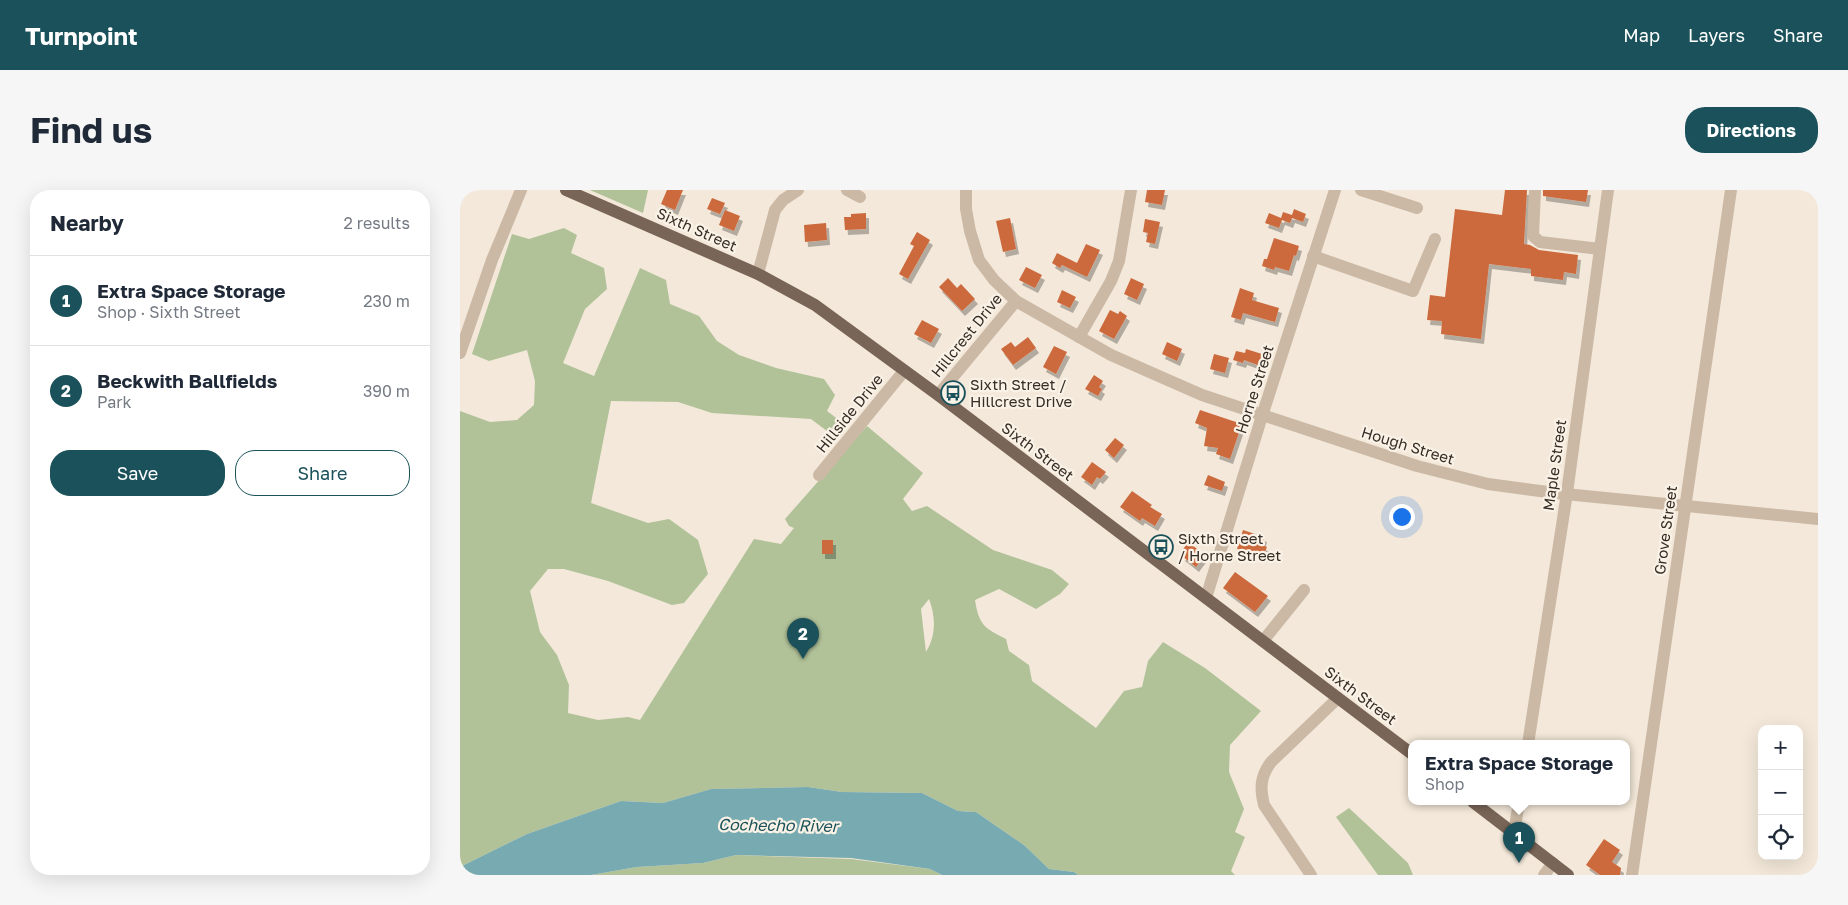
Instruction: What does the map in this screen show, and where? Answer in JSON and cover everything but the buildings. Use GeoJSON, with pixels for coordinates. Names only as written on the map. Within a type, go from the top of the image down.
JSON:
{"type":"FeatureCollection","features":[{"type":"Feature","properties":{"kind":"main road","name":"Sixth Street"},"geometry":{"type":"LineString","coordinates":[[566,190],[758,274],[815,306],[938,396],[1408,751]]}},
{"type":"Feature","properties":{"kind":"main road"},"geometry":{"type":"LineString","coordinates":[[1477,805],[1568,875]]}},
{"type":"Feature","properties":{"kind":"street"},"geometry":{"type":"LineString","coordinates":[[460,353],[492,260],[522,190]]}},
{"type":"Feature","properties":{"kind":"street"},"geometry":{"type":"LineString","coordinates":[[758,274],[776,210],[783,200],[798,190]]}},
{"type":"Feature","properties":{"kind":"street"},"geometry":{"type":"LineString","coordinates":[[847,190],[860,197]]}},
{"type":"Feature","properties":{"kind":"street","name":"Hillcrest Drive"},"geometry":{"type":"LineString","coordinates":[[938,396],[1016,301],[994,280],[979,260],[966,209],[966,190]]}},
{"type":"Feature","properties":{"kind":"street"},"geometry":{"type":"LineString","coordinates":[[1079,337],[1111,281],[1119,261],[1131,190]]}},
{"type":"Feature","properties":{"kind":"street","name":"Horne Street"},"geometry":{"type":"LineString","coordinates":[[1206,598],[1335,190]]}},
{"type":"Feature","properties":{"kind":"street"},"geometry":{"type":"LineString","coordinates":[[1361,190],[1417,208]]}},
{"type":"Feature","properties":{"kind":"street"},"geometry":{"type":"LineString","coordinates":[[1535,190],[1533,236],[1536,240],[1600,249]]}},
{"type":"Feature","properties":{"kind":"street","name":"Maple Street"},"geometry":{"type":"LineString","coordinates":[[1529,740],[1567,493],[1608,190]]}},
{"type":"Feature","properties":{"kind":"street","name":"Grove Street"},"geometry":{"type":"LineString","coordinates":[[1632,875],[1731,190]]}},
{"type":"Feature","properties":{"kind":"street"},"geometry":{"type":"LineString","coordinates":[[1313,256],[1413,292],[1434,239]]}},
{"type":"Feature","properties":{"kind":"street","name":"Hough Street"},"geometry":{"type":"LineString","coordinates":[[1016,301],[1111,355],[1202,395],[1262,416],[1457,477],[1488,484],[1567,493],[1818,518]]}},
{"type":"Feature","properties":{"kind":"street","name":"Hillside Drive"},"geometry":{"type":"LineString","coordinates":[[819,475],[904,371]]}},
{"type":"Feature","properties":{"kind":"street"},"geometry":{"type":"LineString","coordinates":[[1263,641],[1304,590]]}},
{"type":"Feature","properties":{"kind":"street"},"geometry":{"type":"LineString","coordinates":[[1311,875],[1264,805],[1261,783],[1263,775],[1271,762],[1338,698]]}},
{"type":"Feature","properties":{"kind":"street"},"geometry":{"type":"LineString","coordinates":[[1514,833],[1519,805]]}},
{"type":"Feature","properties":{"kind":"street"},"geometry":{"type":"LineString","coordinates":[[1544,875],[1553,863]]}},
{"type":"Feature","properties":{"kind":"green space"},"geometry":{"type":"Polygon","coordinates":[[[590,190],[648,190],[643,213],[590,190]]]}},
{"type":"Feature","properties":{"kind":"green space"},"geometry":{"type":"Polygon","coordinates":[[[564,228],[577,235],[571,253],[604,268],[607,289],[585,309],[563,363],[594,376],[640,268],[666,280],[670,304],[699,316],[717,341],[739,355],[776,368],[824,379],[835,395],[827,411],[843,423],[835,437],[811,419],[712,413],[678,402],[611,401],[591,503],[648,523],[669,519],[698,540],[708,574],[684,603],[672,605],[608,581],[564,569],[548,569],[530,591],[540,632],[557,655],[569,685],[568,713],[598,720],[628,717],[640,720],[754,539],[781,544],[794,528],[789,526],[785,519],[867,426],[923,473],[903,499],[912,511],[927,506],[993,550],[1052,570],[1069,584],[1060,594],[1036,609],[999,589],[975,600],[981,621],[988,629],[1006,639],[1009,651],[1029,665],[1032,681],[1096,728],[1124,691],[1142,687],[1148,661],[1163,642],[1205,668],[1261,711],[1230,745],[1229,772],[1244,809],[1235,832],[1245,837],[1231,871],[1235,875],[1078,875],[1074,872],[1049,869],[1024,845],[976,812],[958,811],[922,793],[842,792],[808,787],[711,789],[663,803],[621,801],[527,834],[460,867],[460,411],[490,422],[517,420],[534,405],[535,381],[527,350],[489,361],[472,354],[512,234],[529,239],[564,228]],[[929,599],[921,609],[926,652],[932,640],[934,626],[929,599]]]}},
{"type":"Feature","properties":{"kind":"green space"},"geometry":{"type":"Polygon","coordinates":[[[1349,808],[1408,863],[1413,875],[1378,875],[1336,817],[1349,808]]]}},
{"type":"Feature","properties":{"kind":"green space"},"geometry":{"type":"Polygon","coordinates":[[[736,855],[851,859],[930,869],[942,875],[591,875],[637,867],[703,863],[736,855]]]}},
{"type":"Feature","properties":{"kind":"water","name":"Cochecho River"},"geometry":{"type":"Polygon","coordinates":[[[808,787],[842,792],[922,793],[958,811],[976,812],[1024,845],[1049,869],[1074,872],[1078,875],[942,875],[930,869],[851,858],[736,855],[703,863],[637,867],[591,875],[460,875],[460,867],[527,834],[621,801],[663,803],[711,789],[808,787]]]}},
{"type":"Feature","properties":{"kind":"place","name":"Sixth Street / Hillcrest Drive"},"geometry":{"type":"Point","coordinates":[953,393]}},
{"type":"Feature","properties":{"kind":"place","name":"Sixth Street / Horne Street"},"geometry":{"type":"Point","coordinates":[1161,547]}},
{"type":"Feature","properties":{"kind":"place","name":"Beckwith Ballfields"},"geometry":{"type":"Point","coordinates":[803,659]}},
{"type":"Feature","properties":{"kind":"place","name":"Extra Space Storage"},"geometry":{"type":"Point","coordinates":[1519,863]}}]}
